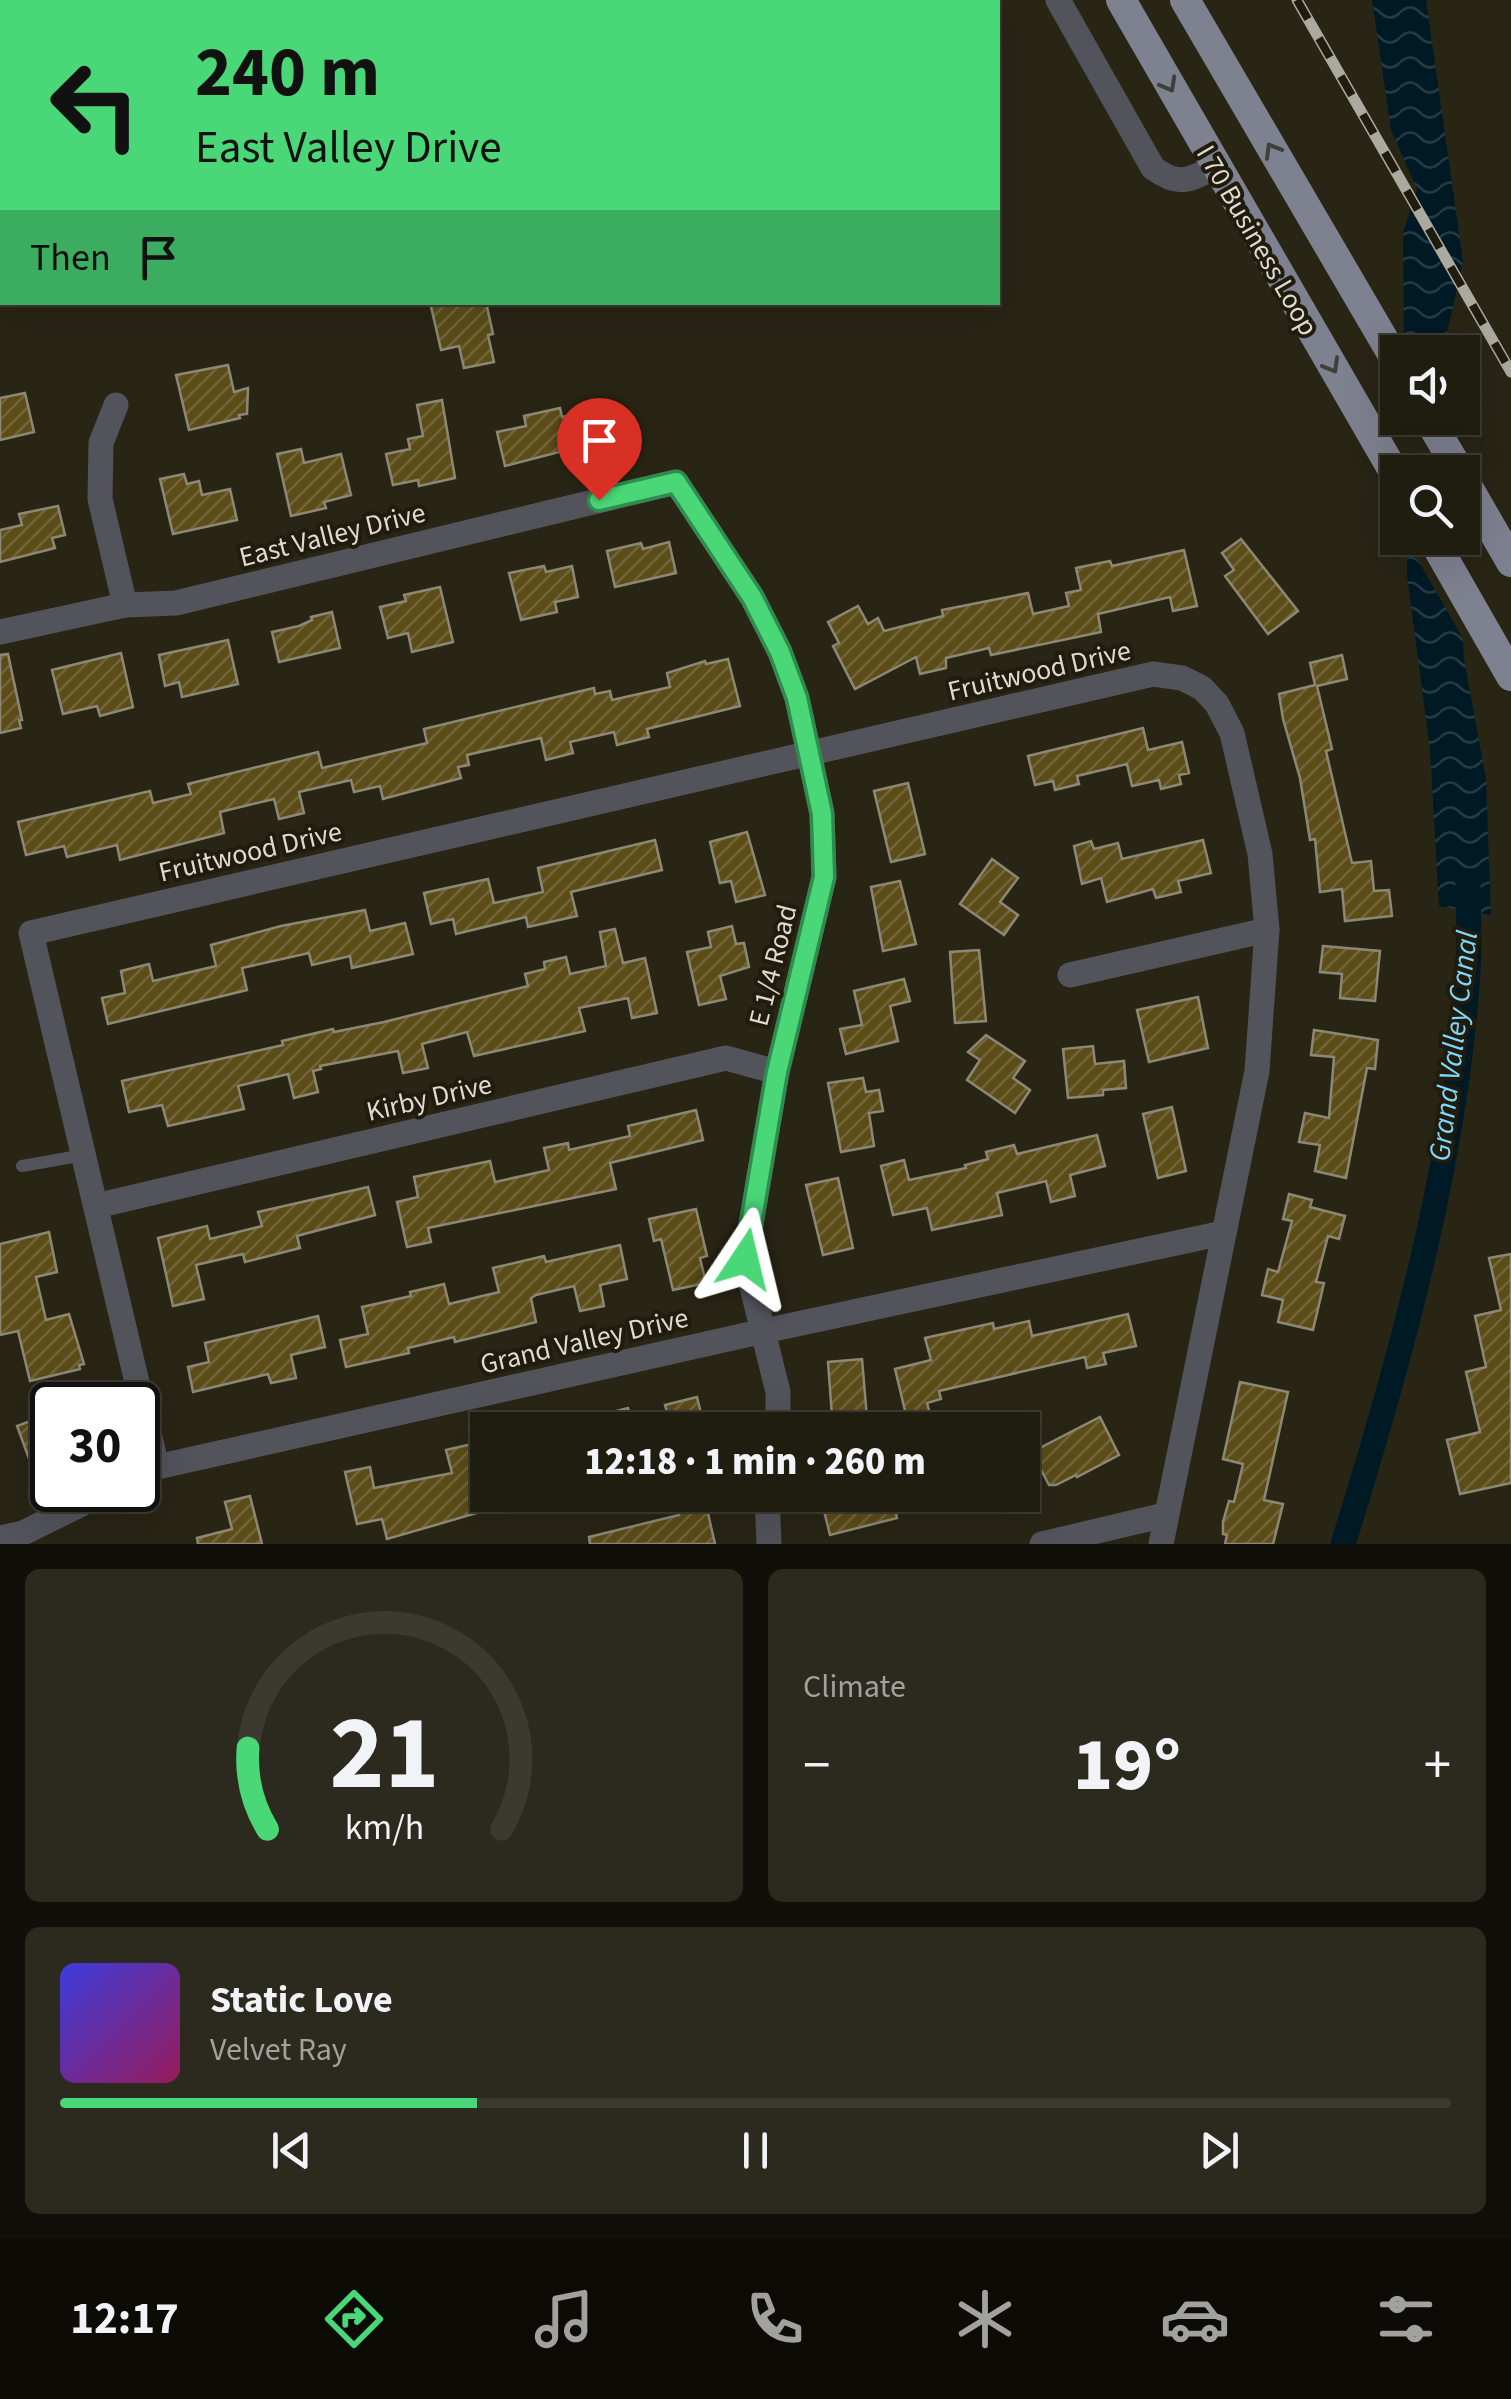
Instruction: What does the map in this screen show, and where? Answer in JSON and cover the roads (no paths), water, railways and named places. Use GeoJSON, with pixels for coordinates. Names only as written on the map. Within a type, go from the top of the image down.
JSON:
{"type":"FeatureCollection","features":[{"type":"Feature","properties":{"kind":"main road","name":"I 70 Business Loop"},"geometry":{"type":"LineString","coordinates":[[1122,0],[1384,455]]}},
{"type":"Feature","properties":{"kind":"main road","name":"I 70 Business Loop"},"geometry":{"type":"LineString","coordinates":[[1185,0],[1381,335]]}},
{"type":"Feature","properties":{"kind":"main road"},"geometry":{"type":"LineString","coordinates":[[1480,508],[1511,562]]}},
{"type":"Feature","properties":{"kind":"main road"},"geometry":{"type":"LineString","coordinates":[[1442,555],[1511,676]]}},
{"type":"Feature","properties":{"kind":"street"},"geometry":{"type":"LineString","coordinates":[[1061,1],[1153,168],[1178,181],[1216,167]]}},
{"type":"Feature","properties":{"kind":"street"},"geometry":{"type":"LineString","coordinates":[[116,404],[101,444],[100,499],[125,605]]}},
{"type":"Feature","properties":{"kind":"street","name":"East Valley Drive"},"geometry":{"type":"LineString","coordinates":[[0,632],[125,605],[176,603],[676,482]]}},
{"type":"Feature","properties":{"kind":"street","name":"E 1/4 Road"},"geometry":{"type":"LineString","coordinates":[[676,482],[752,597],[780,652],[797,698],[822,814],[824,877],[777,1072],[745,1259],[778,1392],[778,1412]]}},
{"type":"Feature","properties":{"kind":"street","name":"Fruitwood Drive"},"geometry":{"type":"LineString","coordinates":[[84,1155],[31,932],[1153,674],[1182,678],[1202,688],[1217,704],[1232,733],[1260,854],[1267,930],[1257,1071],[1161,1544]]}},
{"type":"Feature","properties":{"kind":"street"},"geometry":{"type":"LineString","coordinates":[[1070,975],[1267,930]]}},
{"type":"Feature","properties":{"kind":"street","name":"Kirby Drive"},"geometry":{"type":"LineString","coordinates":[[96,1206],[726,1058],[777,1072]]}},
{"type":"Feature","properties":{"kind":"street"},"geometry":{"type":"LineString","coordinates":[[84,1155],[130,1382]]}},
{"type":"Feature","properties":{"kind":"street","name":"Grand Valley Drive"},"geometry":{"type":"LineString","coordinates":[[160,1469],[764,1331],[1222,1233]]}},
{"type":"Feature","properties":{"kind":"street"},"geometry":{"type":"LineString","coordinates":[[0,1538],[23,1532],[64,1512]]}},
{"type":"Feature","properties":{"kind":"street"},"geometry":{"type":"LineString","coordinates":[[768,1512],[769,1544]]}},
{"type":"Feature","properties":{"kind":"street"},"geometry":{"type":"LineString","coordinates":[[1042,1544],[1166,1515]]}},
{"type":"Feature","properties":{"kind":"lane"},"geometry":{"type":"LineString","coordinates":[[22,1166],[84,1155]]}},
{"type":"Feature","properties":{"kind":"water"},"geometry":{"type":"Polygon","coordinates":[[[1372,0],[1426,0],[1463,261],[1447,335],[1404,335],[1403,233],[1417,189],[1391,130],[1372,0]]]}},
{"type":"Feature","properties":{"kind":"water"},"geometry":{"type":"Polygon","coordinates":[[[1407,555],[1458,555],[1464,659],[1486,779],[1491,915],[1439,906],[1430,750],[1407,555]]]}},
{"type":"Feature","properties":{"kind":"waterway","name":"Grand Valley Canal"},"geometry":{"type":"LineString","coordinates":[[1343,1544],[1404,1334],[1438,1188],[1461,1043],[1469,961],[1468,881]]}},
{"type":"Feature","properties":{"kind":"railway"},"geometry":{"type":"LineString","coordinates":[[1297,0],[1511,372]]}}]}
